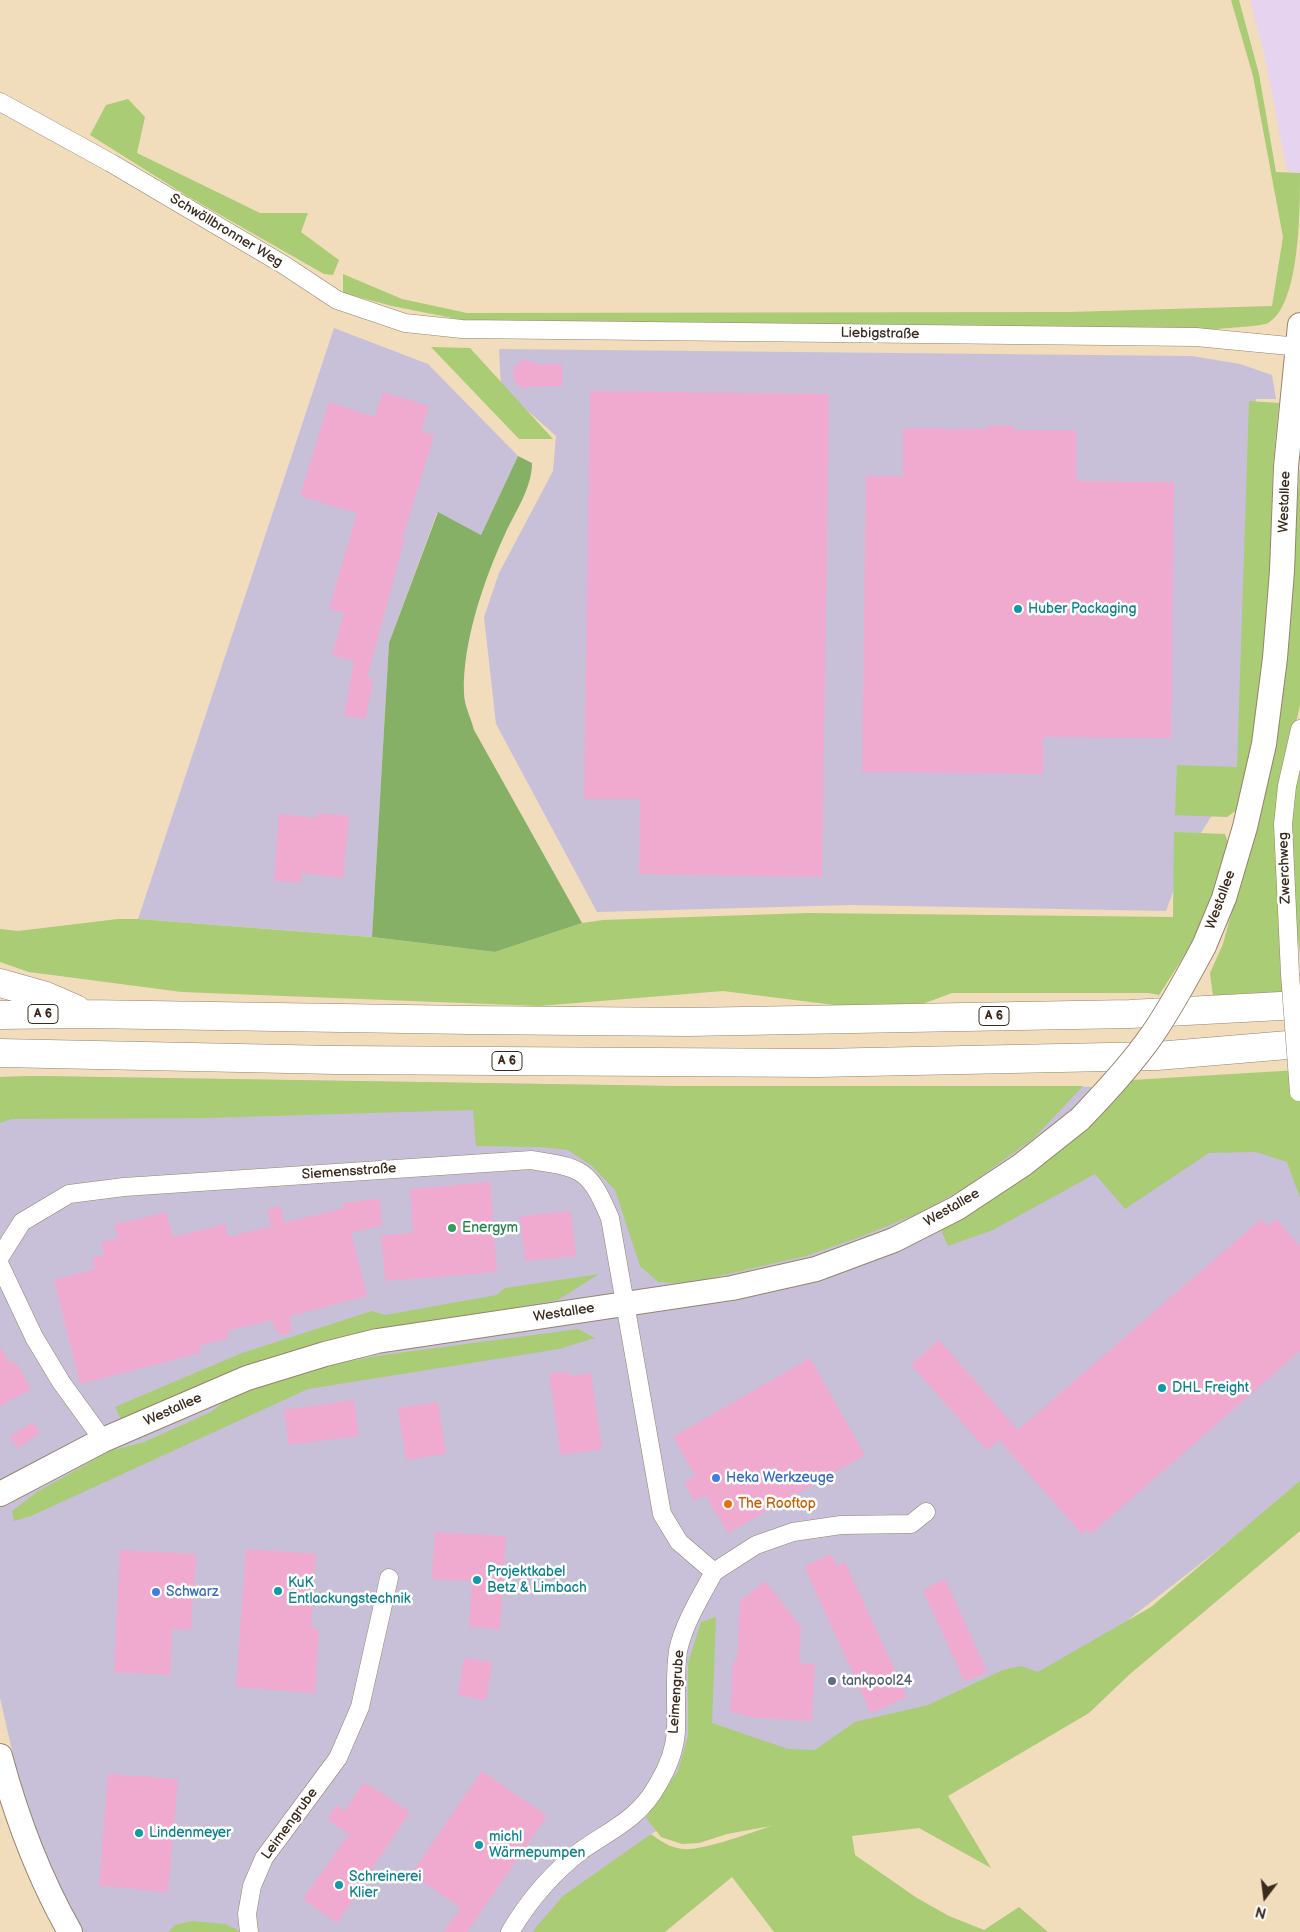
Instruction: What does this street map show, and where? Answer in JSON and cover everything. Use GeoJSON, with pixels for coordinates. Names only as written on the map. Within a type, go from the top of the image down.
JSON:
{"type":"FeatureCollection","features":[{"type":"Feature","properties":{"kind":"highway"},"geometry":{"type":"LineString","coordinates":[[0,983],[46,996],[85,1014]]}},
{"type":"Feature","properties":{"kind":"highway","name":"A 6"},"geometry":{"type":"LineString","coordinates":[[0,1015],[85,1014],[688,1022],[1130,1014],[1300,1005]]}},
{"type":"Feature","properties":{"kind":"highway","name":"A 6"},"geometry":{"type":"LineString","coordinates":[[0,1053],[375,1060],[818,1063],[1157,1056],[1300,1044]]}},
{"type":"Feature","properties":{"kind":"main road","name":"Westallee"},"geometry":{"type":"LineString","coordinates":[[0,1494],[103,1440],[247,1378],[325,1354],[377,1341],[732,1288],[816,1269],[894,1240],[965,1202],[1022,1165],[1080,1119],[1116,1081],[1151,1036],[1180,992],[1204,946],[1224,898],[1245,827],[1264,744],[1275,658],[1282,571],[1286,467],[1299,339]]}},
{"type":"Feature","properties":{"kind":"main road"},"geometry":{"type":"LineString","coordinates":[[0,1756],[10,1792],[36,1862],[70,1932]]}},
{"type":"Feature","properties":{"kind":"street","name":"Schwöllbronner Weg"},"geometry":{"type":"LineString","coordinates":[[0,102],[111,163],[284,265],[337,300],[405,323],[462,329]]}},
{"type":"Feature","properties":{"kind":"street","name":"Liebigstraße"},"geometry":{"type":"LineString","coordinates":[[462,329],[1196,337],[1264,345],[1299,339]]}},
{"type":"Feature","properties":{"kind":"street","name":"Zwerchweg"},"geometry":{"type":"LineString","coordinates":[[1300,729],[1287,786],[1283,824],[1290,974],[1300,1098]]}},
{"type":"Feature","properties":{"kind":"street","name":"Siemensstraße"},"geometry":{"type":"LineString","coordinates":[[0,1256],[22,1222],[69,1194],[124,1187],[531,1160],[566,1165],[586,1175],[598,1192],[610,1218],[625,1304]]}},
{"type":"Feature","properties":{"kind":"street"},"geometry":{"type":"LineString","coordinates":[[0,1265],[34,1337],[61,1382],[103,1440]]}},
{"type":"Feature","properties":{"kind":"street"},"geometry":{"type":"LineString","coordinates":[[625,1304],[662,1514],[680,1542],[714,1572]]}},
{"type":"Feature","properties":{"kind":"street","name":"Leimengrube"},"geometry":{"type":"LineString","coordinates":[[510,1932],[523,1910],[546,1881],[582,1851],[634,1816],[658,1786],[670,1759],[676,1732],[674,1694],[679,1650],[693,1612],[714,1572],[756,1545],[792,1532],[841,1525],[910,1524],[926,1512]]}},
{"type":"Feature","properties":{"kind":"street","name":"Leimengrube"},"geometry":{"type":"LineString","coordinates":[[249,1932],[247,1914],[252,1886],[264,1858],[338,1758],[360,1707],[389,1578]]}},
{"type":"Feature","properties":{"kind":"shaded area"},"geometry":{"type":"Polygon","coordinates":[[[1250,0],[1300,0],[1300,173],[1287,171],[1264,53],[1250,0]]]}},
{"type":"Feature","properties":{"kind":"shaded area"},"geometry":{"type":"Polygon","coordinates":[[[334,328],[428,364],[518,456],[481,535],[437,513],[389,643],[372,937],[138,919],[334,328]]]}},
{"type":"Feature","properties":{"kind":"shaded area"},"geometry":{"type":"Polygon","coordinates":[[[499,349],[1192,356],[1240,364],[1272,375],[1276,399],[1256,399],[1244,764],[1186,857],[1166,911],[851,905],[597,912],[496,724],[484,617],[499,573],[553,471],[556,436],[501,387],[499,349]]]}},
{"type":"Feature","properties":{"kind":"shaded area"},"geometry":{"type":"Polygon","coordinates":[[[0,1077],[673,1086],[1154,1087],[1300,1160],[1300,1486],[1128,1620],[1022,1690],[730,1789],[651,1834],[532,1932],[80,1932],[27,1816],[0,1698],[0,1077]]]}},
{"type":"Feature","properties":{"kind":"green space"},"geometry":{"type":"Polygon","coordinates":[[[1231,0],[1239,0],[1259,74],[1276,172],[1300,173],[1300,210],[1292,277],[1279,313],[1268,323],[1257,326],[1207,330],[467,321],[392,306],[343,293],[343,274],[402,299],[467,313],[1069,312],[1272,306],[1283,237],[1253,76],[1231,0]]]}},
{"type":"Feature","properties":{"kind":"green space"},"geometry":{"type":"Polygon","coordinates":[[[128,99],[145,117],[137,153],[260,213],[308,213],[301,232],[339,260],[333,275],[324,274],[187,196],[90,135],[106,105],[128,99]]]}},
{"type":"Feature","properties":{"kind":"green space"},"geometry":{"type":"Polygon","coordinates":[[[431,347],[470,348],[553,439],[519,439],[431,347]]]}},
{"type":"Feature","properties":{"kind":"green space"},"geometry":{"type":"Polygon","coordinates":[[[1249,401],[1279,403],[1273,466],[1267,656],[1241,807],[1227,817],[1175,815],[1177,765],[1237,767],[1249,401]]]}},
{"type":"Feature","properties":{"kind":"green space"},"geometry":{"type":"Polygon","coordinates":[[[518,456],[532,463],[529,482],[482,591],[467,654],[464,674],[464,698],[474,730],[582,923],[495,952],[372,937],[389,643],[438,512],[481,535],[518,456]]]}},
{"type":"Feature","properties":{"kind":"green space"},"geometry":{"type":"Polygon","coordinates":[[[1300,467],[1300,705],[1281,789],[1286,993],[1213,997],[1210,973],[1223,944],[1248,850],[1285,655],[1300,467]]]}},
{"type":"Feature","properties":{"kind":"green space"},"geometry":{"type":"Polygon","coordinates":[[[1300,766],[1300,953],[1290,827],[1292,788],[1300,766]]]}},
{"type":"Feature","properties":{"kind":"green space"},"geometry":{"type":"Polygon","coordinates":[[[1174,832],[1225,834],[1230,848],[1212,905],[1190,947],[1159,995],[1149,993],[952,993],[898,1013],[723,991],[539,1006],[182,992],[29,972],[0,962],[0,929],[18,931],[118,919],[371,937],[495,952],[582,923],[603,920],[807,913],[1173,917],[1174,832]]]}},
{"type":"Feature","properties":{"kind":"green space"},"geometry":{"type":"Polygon","coordinates":[[[1298,1070],[1300,1098],[1300,1198],[1287,1162],[1256,1152],[1209,1153],[1125,1209],[1095,1174],[993,1230],[948,1246],[936,1218],[1116,1081],[1298,1070]]]}},
{"type":"Feature","properties":{"kind":"green space"},"geometry":{"type":"Polygon","coordinates":[[[0,1077],[673,1086],[1083,1086],[1033,1139],[963,1189],[919,1213],[806,1256],[706,1279],[676,1283],[658,1282],[640,1266],[615,1190],[592,1166],[568,1150],[541,1147],[476,1146],[473,1110],[205,1118],[11,1119],[0,1123],[0,1077]]]}},
{"type":"Feature","properties":{"kind":"green space"},"geometry":{"type":"Polygon","coordinates":[[[599,1274],[558,1300],[409,1326],[122,1421],[115,1407],[242,1353],[372,1311],[385,1315],[497,1295],[505,1288],[599,1274]]]}},
{"type":"Feature","properties":{"kind":"green space"},"geometry":{"type":"Polygon","coordinates":[[[578,1329],[595,1338],[559,1349],[308,1389],[31,1516],[14,1521],[12,1511],[37,1492],[110,1451],[144,1442],[211,1412],[234,1394],[311,1369],[376,1356],[578,1329]]]}},
{"type":"Feature","properties":{"kind":"green space"},"geometry":{"type":"Polygon","coordinates":[[[1300,1481],[1300,1531],[1130,1674],[1089,1713],[948,1796],[991,1868],[919,1828],[852,1836],[855,1855],[917,1898],[949,1916],[984,1930],[1019,1907],[1048,1932],[774,1932],[732,1877],[665,1932],[532,1932],[563,1896],[651,1834],[662,1842],[674,1847],[691,1849],[726,1841],[771,1826],[727,1834],[699,1843],[682,1844],[661,1837],[646,1818],[678,1771],[688,1736],[688,1663],[701,1622],[716,1617],[712,1723],[788,1749],[815,1750],[855,1722],[928,1705],[1003,1670],[1021,1666],[1038,1672],[1151,1607],[1300,1481]]]}},
{"type":"Feature","properties":{"kind":"green space"},"geometry":{"type":"Polygon","coordinates":[[[192,1921],[225,1924],[239,1932],[168,1932],[175,1925],[192,1921]]]}},
{"type":"Feature","properties":{"kind":"building"},"geometry":{"type":"Polygon","coordinates":[[[526,360],[538,364],[562,364],[562,386],[533,386],[525,388],[517,385],[513,376],[514,367],[521,361],[526,360]]]}},
{"type":"Feature","properties":{"kind":"building"},"geometry":{"type":"Polygon","coordinates":[[[590,391],[829,394],[822,877],[639,874],[640,799],[584,799],[590,391]]]}},
{"type":"Feature","properties":{"kind":"building"},"geometry":{"type":"Polygon","coordinates":[[[383,392],[429,406],[421,431],[434,435],[402,540],[404,541],[367,678],[373,679],[366,719],[344,716],[354,661],[332,655],[344,613],[329,609],[357,513],[300,496],[329,402],[375,417],[383,392]]]}},
{"type":"Feature","properties":{"kind":"building","name":"Huber Packaging"},"geometry":{"type":"Polygon","coordinates":[[[987,425],[1014,426],[1014,430],[1076,430],[1076,481],[1174,482],[1171,738],[1043,737],[1043,774],[862,772],[866,476],[903,476],[903,428],[988,429],[987,425]]]}},
{"type":"Feature","properties":{"kind":"building"},"geometry":{"type":"Polygon","coordinates":[[[317,813],[349,816],[343,878],[302,873],[301,883],[274,881],[279,814],[316,818],[317,813]]]}},
{"type":"Feature","properties":{"kind":"building"},"geometry":{"type":"Polygon","coordinates":[[[490,1182],[497,1272],[385,1281],[381,1235],[413,1233],[410,1189],[490,1182]]]}},
{"type":"Feature","properties":{"kind":"building"},"geometry":{"type":"Polygon","coordinates":[[[380,1199],[382,1225],[351,1233],[367,1296],[290,1316],[291,1329],[288,1334],[278,1333],[272,1320],[227,1331],[229,1338],[199,1346],[201,1353],[80,1384],[54,1280],[95,1269],[92,1258],[104,1255],[101,1242],[118,1238],[114,1225],[166,1212],[173,1237],[225,1224],[228,1237],[271,1226],[267,1209],[280,1206],[284,1223],[344,1208],[342,1203],[380,1199]]]}},
{"type":"Feature","properties":{"kind":"building"},"geometry":{"type":"Polygon","coordinates":[[[571,1211],[576,1256],[525,1261],[520,1216],[571,1211]]]}},
{"type":"Feature","properties":{"kind":"building","name":"DHL Freight"},"geometry":{"type":"Polygon","coordinates":[[[1261,1219],[1268,1226],[1276,1219],[1300,1246],[1300,1351],[1091,1534],[1087,1529],[1082,1534],[999,1440],[987,1450],[911,1365],[939,1340],[1018,1430],[1261,1219]]]}},
{"type":"Feature","properties":{"kind":"building"},"geometry":{"type":"Polygon","coordinates":[[[0,1347],[10,1364],[15,1361],[31,1389],[0,1406],[0,1347]]]}},
{"type":"Feature","properties":{"kind":"building"},"geometry":{"type":"Polygon","coordinates":[[[810,1358],[865,1455],[728,1533],[705,1495],[694,1501],[684,1483],[695,1476],[673,1437],[810,1358]]]}},
{"type":"Feature","properties":{"kind":"building"},"geometry":{"type":"Polygon","coordinates":[[[569,1371],[570,1376],[591,1373],[602,1449],[561,1455],[549,1374],[569,1371]]]}},
{"type":"Feature","properties":{"kind":"building"},"geometry":{"type":"Polygon","coordinates":[[[354,1400],[359,1436],[289,1445],[284,1410],[354,1400]]]}},
{"type":"Feature","properties":{"kind":"building"},"geometry":{"type":"Polygon","coordinates":[[[438,1402],[446,1454],[406,1460],[398,1408],[438,1402]]]}},
{"type":"Feature","properties":{"kind":"building"},"geometry":{"type":"Polygon","coordinates":[[[33,1422],[40,1434],[17,1448],[10,1436],[33,1422]]]}},
{"type":"Feature","properties":{"kind":"building","name":"Projektkabel Betz & Limbach"},"geometry":{"type":"Polygon","coordinates":[[[435,1532],[506,1536],[500,1629],[469,1627],[472,1581],[432,1579],[435,1532]]]}},
{"type":"Feature","properties":{"kind":"building","name":"KuK Entlackungstechnik"},"geometry":{"type":"Polygon","coordinates":[[[246,1549],[316,1554],[311,1628],[319,1629],[315,1693],[236,1687],[246,1549]]]}},
{"type":"Feature","properties":{"kind":"building","name":"Schwarz"},"geometry":{"type":"Polygon","coordinates":[[[120,1550],[196,1554],[191,1630],[172,1629],[170,1675],[114,1672],[120,1550]]]}},
{"type":"Feature","properties":{"kind":"building"},"geometry":{"type":"Polygon","coordinates":[[[831,1554],[837,1566],[845,1562],[907,1697],[871,1713],[804,1566],[831,1554]]]}},
{"type":"Feature","properties":{"kind":"building"},"geometry":{"type":"Polygon","coordinates":[[[945,1579],[987,1672],[965,1682],[923,1590],[945,1579]]]}},
{"type":"Feature","properties":{"kind":"building"},"geometry":{"type":"Polygon","coordinates":[[[765,1581],[801,1627],[799,1663],[815,1664],[812,1721],[745,1717],[745,1714],[730,1713],[733,1661],[737,1661],[740,1601],[765,1581]]]}},
{"type":"Feature","properties":{"kind":"building"},"geometry":{"type":"Polygon","coordinates":[[[464,1658],[492,1662],[486,1700],[458,1695],[464,1658]]]}},
{"type":"Feature","properties":{"kind":"building","name":"michl Wärmepumpen"},"geometry":{"type":"Polygon","coordinates":[[[482,1771],[547,1816],[467,1932],[443,1932],[461,1908],[411,1874],[482,1771]]]}},
{"type":"Feature","properties":{"kind":"building","name":"Lindenmeyer"},"geometry":{"type":"Polygon","coordinates":[[[108,1774],[178,1779],[168,1892],[99,1886],[108,1774]]]}},
{"type":"Feature","properties":{"kind":"building"},"geometry":{"type":"Polygon","coordinates":[[[364,1782],[410,1812],[372,1869],[374,1870],[337,1923],[303,1899],[349,1834],[327,1819],[336,1805],[345,1811],[364,1782]]]}},
{"type":"Feature","properties":{"kind":"place","name":"Huber Packaging"},"geometry":{"type":"Point","coordinates":[1018,609]}},
{"type":"Feature","properties":{"kind":"place","name":"Energym"},"geometry":{"type":"Point","coordinates":[452,1228]}},
{"type":"Feature","properties":{"kind":"place","name":"DHL Freight"},"geometry":{"type":"Point","coordinates":[1162,1388]}},
{"type":"Feature","properties":{"kind":"place","name":"Heka Werkzeuge"},"geometry":{"type":"Point","coordinates":[716,1478]}},
{"type":"Feature","properties":{"kind":"place","name":"The Rooftop"},"geometry":{"type":"Point","coordinates":[728,1504]}},
{"type":"Feature","properties":{"kind":"place","name":"Projektkabel Betz & Limbach"},"geometry":{"type":"Point","coordinates":[477,1580]}},
{"type":"Feature","properties":{"kind":"place","name":"KuK Entlackungstechnik"},"geometry":{"type":"Point","coordinates":[278,1591]}},
{"type":"Feature","properties":{"kind":"place","name":"Schwarz"},"geometry":{"type":"Point","coordinates":[156,1592]}},
{"type":"Feature","properties":{"kind":"place","name":"tankpool24"},"geometry":{"type":"Point","coordinates":[832,1681]}},
{"type":"Feature","properties":{"kind":"place","name":"Lindenmeyer"},"geometry":{"type":"Point","coordinates":[139,1833]}},
{"type":"Feature","properties":{"kind":"place","name":"michl Wärmepumpen"},"geometry":{"type":"Point","coordinates":[479,1845]}},
{"type":"Feature","properties":{"kind":"place","name":"Schreinerei Klier"},"geometry":{"type":"Point","coordinates":[339,1885]}}]}
